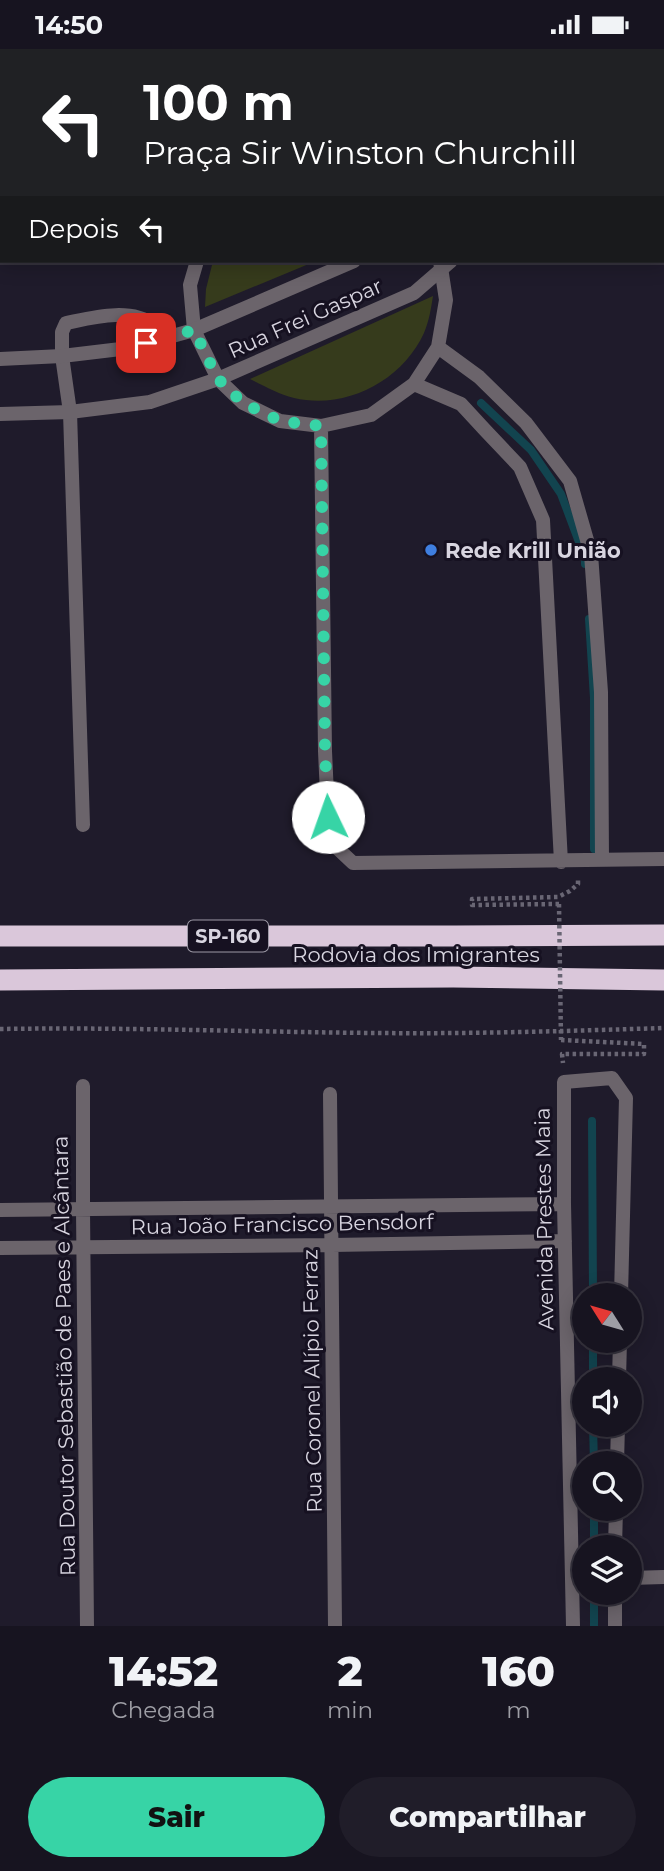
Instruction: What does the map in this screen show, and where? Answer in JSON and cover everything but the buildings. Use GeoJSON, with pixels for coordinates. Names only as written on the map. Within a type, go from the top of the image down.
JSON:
{"type":"FeatureCollection","features":[{"type":"Feature","properties":{"kind":"highway","name":"Rodovia dos Imigrantes"},"geometry":{"type":"LineString","coordinates":[[0,936],[664,935]]}},
{"type":"Feature","properties":{"kind":"highway","name":"Rodovia dos Imigrantes"},"geometry":{"type":"LineString","coordinates":[[0,980],[453,977],[664,980]]}},
{"type":"Feature","properties":{"kind":"street"},"geometry":{"type":"LineString","coordinates":[[196,263],[190,285],[194,330],[218,379],[243,403],[280,421],[321,426],[372,415],[414,384],[438,348],[446,300],[444,264]]}},
{"type":"Feature","properties":{"kind":"street","name":"Rua Frei Gaspar"},"geometry":{"type":"LineString","coordinates":[[0,359],[62,356],[129,348],[194,330],[349,263]]}},
{"type":"Feature","properties":{"kind":"street","name":"Rua Frei Gaspar"},"geometry":{"type":"LineString","coordinates":[[0,414],[69,412],[150,402],[218,379],[414,293],[444,264]]}},
{"type":"Feature","properties":{"kind":"street"},"geometry":{"type":"LineString","coordinates":[[83,824],[69,412],[62,333],[66,323],[108,314],[140,317],[153,325],[164,338]]}},
{"type":"Feature","properties":{"kind":"street"},"geometry":{"type":"LineString","coordinates":[[438,348],[479,377],[526,423],[570,481],[591,554],[601,692],[603,860]]}},
{"type":"Feature","properties":{"kind":"street"},"geometry":{"type":"LineString","coordinates":[[414,384],[461,404],[520,467],[543,520],[561,862]]}},
{"type":"Feature","properties":{"kind":"street"},"geometry":{"type":"LineString","coordinates":[[321,426],[325,751],[328,817],[335,846],[353,863],[664,859]]}},
{"type":"Feature","properties":{"kind":"street","name":"Avenida Prestes Maia"},"geometry":{"type":"LineString","coordinates":[[576,1535],[565,1241],[564,1082],[612,1078],[626,1098],[621,1283]]}},
{"type":"Feature","properties":{"kind":"street","name":"Rua Doutor Sebastião de Paes e Alcântara"},"geometry":{"type":"LineString","coordinates":[[83,1086],[87,1626]]}},
{"type":"Feature","properties":{"kind":"street","name":"Rua Coronel Alípio Ferraz"},"geometry":{"type":"LineString","coordinates":[[330,1094],[335,1626]]}},
{"type":"Feature","properties":{"kind":"street","name":"Rua João Francisco Bensdorf"},"geometry":{"type":"LineString","coordinates":[[0,1210],[564,1204]]}},
{"type":"Feature","properties":{"kind":"street","name":"Rua João Francisco Bensdorf"},"geometry":{"type":"LineString","coordinates":[[0,1248],[565,1241]]}},
{"type":"Feature","properties":{"kind":"street"},"geometry":{"type":"LineString","coordinates":[[642,1577],[664,1577]]}},
{"type":"Feature","properties":{"kind":"street","name":"Avenida Prestes Maia"},"geometry":{"type":"LineString","coordinates":[[573,1626],[575,1605]]}},
{"type":"Feature","properties":{"kind":"street"},"geometry":{"type":"LineString","coordinates":[[615,1605],[615,1626]]}},
{"type":"Feature","properties":{"kind":"path"},"geometry":{"type":"LineString","coordinates":[[558,897],[472,899],[472,905],[559,904],[561,1040],[644,1044],[644,1054],[562,1054]]}},
{"type":"Feature","properties":{"kind":"path"},"geometry":{"type":"LineString","coordinates":[[0,1028],[377,1034],[664,1028]]}},
{"type":"Feature","properties":{"kind":"green space"},"geometry":{"type":"Polygon","coordinates":[[[212,263],[311,263],[205,307],[212,263]]]}},
{"type":"Feature","properties":{"kind":"green space"},"geometry":{"type":"Polygon","coordinates":[[[433,296],[426,328],[414,350],[387,378],[370,388],[333,400],[314,401],[288,396],[250,379],[433,296]]]}},
{"type":"Feature","properties":{"kind":"waterway"},"geometry":{"type":"LineString","coordinates":[[481,403],[531,450],[561,494],[585,564]]}},
{"type":"Feature","properties":{"kind":"waterway"},"geometry":{"type":"LineString","coordinates":[[589,619],[594,698],[594,849]]}},
{"type":"Feature","properties":{"kind":"waterway"},"geometry":{"type":"LineString","coordinates":[[592,1121],[593,1283]]}},
{"type":"Feature","properties":{"kind":"waterway"},"geometry":{"type":"LineString","coordinates":[[593,1353],[593,1367]]}},
{"type":"Feature","properties":{"kind":"waterway"},"geometry":{"type":"LineString","coordinates":[[593,1437],[594,1451]]}},
{"type":"Feature","properties":{"kind":"waterway"},"geometry":{"type":"LineString","coordinates":[[594,1521],[594,1535]]}},
{"type":"Feature","properties":{"kind":"waterway"},"geometry":{"type":"LineString","coordinates":[[594,1605],[594,1626]]}},
{"type":"Feature","properties":{"kind":"place","name":"Rede Krill União"},"geometry":{"type":"Point","coordinates":[431,550]}},
{"type":"Feature","properties":{"kind":"route"},"geometry":{"type":"LineString","coordinates":[[146,343],[194,330],[218,379],[243,403],[280,421],[321,426],[328,817]]}}]}
